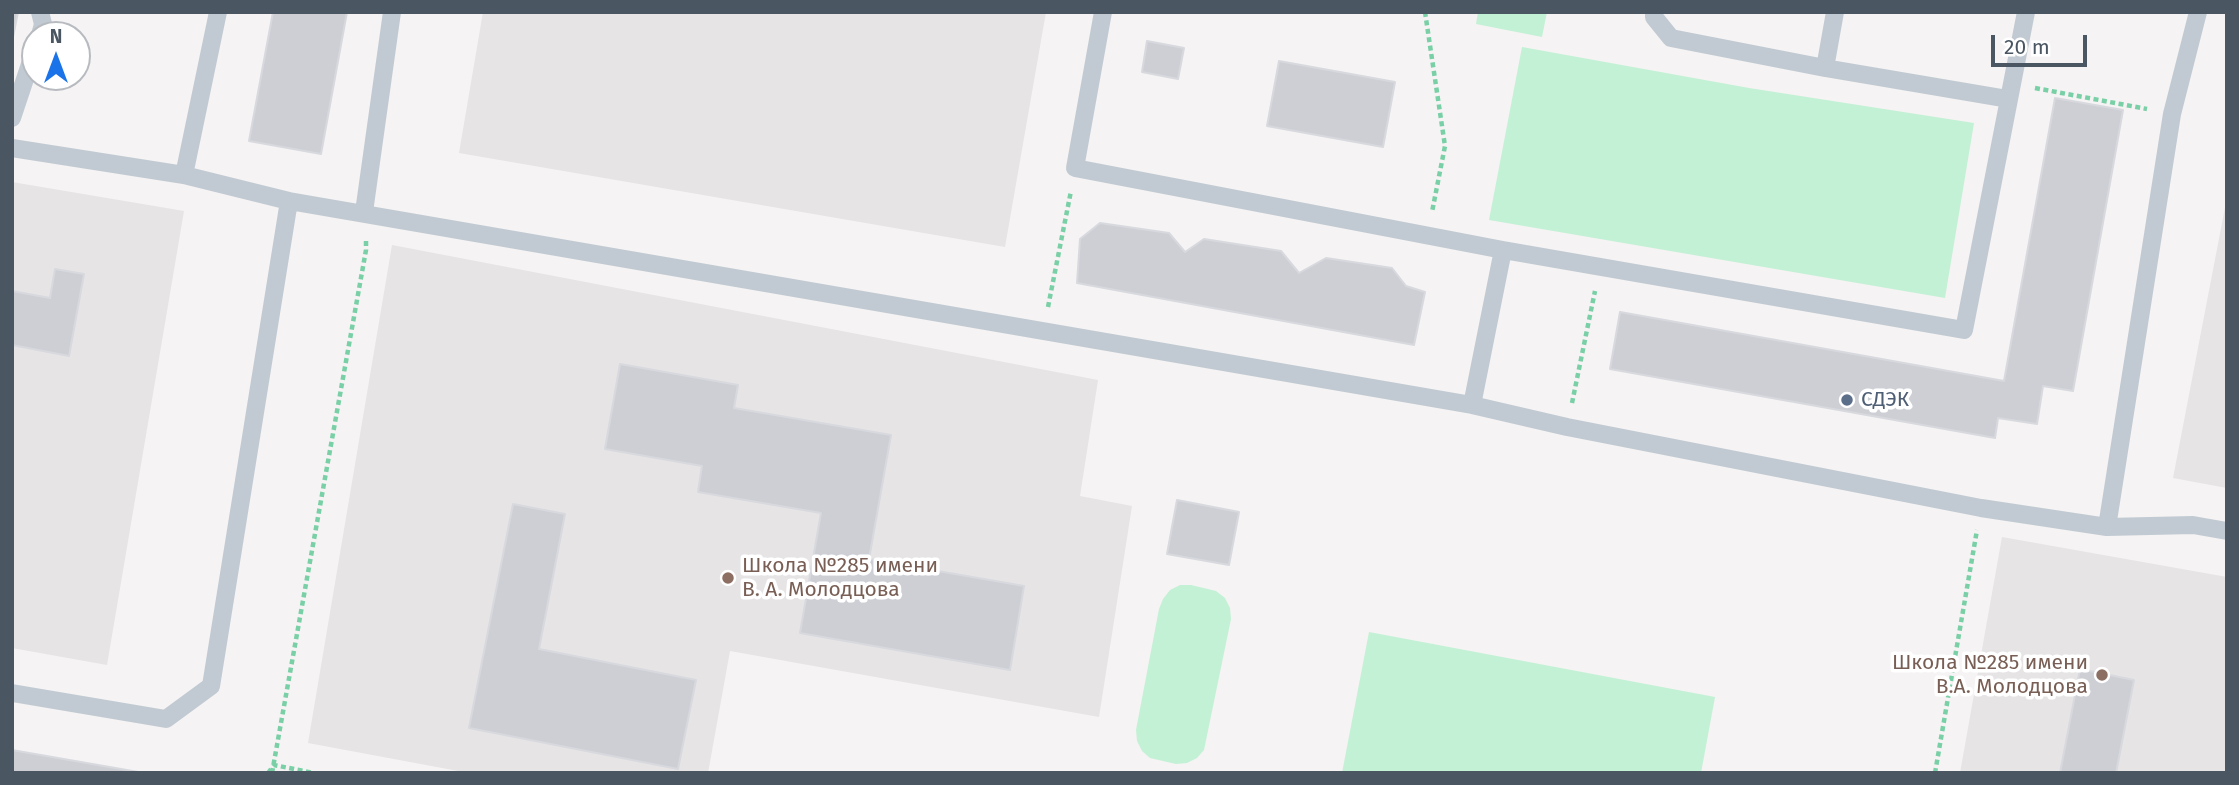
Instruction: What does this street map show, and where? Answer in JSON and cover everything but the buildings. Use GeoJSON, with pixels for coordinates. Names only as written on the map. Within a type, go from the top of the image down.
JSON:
{"type":"FeatureCollection","features":[{"type":"Feature","properties":{"kind":"lane"},"geometry":{"type":"LineString","coordinates":[[184,175],[218,12]]}},
{"type":"Feature","properties":{"kind":"lane"},"geometry":{"type":"LineString","coordinates":[[365,212],[392,12]]}},
{"type":"Feature","properties":{"kind":"lane"},"geometry":{"type":"LineString","coordinates":[[1103,12],[1075,168],[1503,250],[1964,330],[2025,12]]}},
{"type":"Feature","properties":{"kind":"lane"},"geometry":{"type":"LineString","coordinates":[[1654,12],[1654,17],[1671,38],[1825,68],[2010,91]]}},
{"type":"Feature","properties":{"kind":"lane"},"geometry":{"type":"LineString","coordinates":[[1825,68],[1835,12]]}},
{"type":"Feature","properties":{"kind":"lane"},"geometry":{"type":"LineString","coordinates":[[2107,527],[2172,114],[2198,12]]}},
{"type":"Feature","properties":{"kind":"lane"},"geometry":{"type":"LineString","coordinates":[[12,118],[21,91]]}},
{"type":"Feature","properties":{"kind":"lane"},"geometry":{"type":"LineString","coordinates":[[12,148],[184,175],[289,201],[1472,405],[1567,428],[1981,508],[2107,527],[2193,525],[2227,531]]}},
{"type":"Feature","properties":{"kind":"lane"},"geometry":{"type":"LineString","coordinates":[[12,693],[166,719],[211,686],[289,201]]}},
{"type":"Feature","properties":{"kind":"lane"},"geometry":{"type":"LineString","coordinates":[[1472,405],[1503,250]]}},
{"type":"Feature","properties":{"kind":"path"},"geometry":{"type":"LineString","coordinates":[[1425,12],[1445,145],[1428,236]]}},
{"type":"Feature","properties":{"kind":"path"},"geometry":{"type":"LineString","coordinates":[[2010,91],[2172,114]]}},
{"type":"Feature","properties":{"kind":"path"},"geometry":{"type":"LineString","coordinates":[[1044,331],[1075,168]]}},
{"type":"Feature","properties":{"kind":"path"},"geometry":{"type":"LineString","coordinates":[[270,773],[274,765],[366,250],[365,212]]}},
{"type":"Feature","properties":{"kind":"path"},"geometry":{"type":"LineString","coordinates":[[1567,428],[1600,267]]}},
{"type":"Feature","properties":{"kind":"path"},"geometry":{"type":"LineString","coordinates":[[1935,773],[1981,508]]}},
{"type":"Feature","properties":{"kind":"path"},"geometry":{"type":"LineString","coordinates":[[274,765],[314,773]]}},
{"type":"Feature","properties":{"kind":"shaded area"},"geometry":{"type":"Polygon","coordinates":[[[483,12],[1046,12],[1005,247],[459,153],[483,12]]]}},
{"type":"Feature","properties":{"kind":"shaded area"},"geometry":{"type":"Polygon","coordinates":[[[12,182],[184,211],[107,665],[12,648],[12,182]]]}},
{"type":"Feature","properties":{"kind":"shaded area"},"geometry":{"type":"Polygon","coordinates":[[[2227,197],[2227,488],[2173,478],[2227,197]]]}},
{"type":"Feature","properties":{"kind":"shaded area","name":"Школа №285 имени В. А. Молодцова"},"geometry":{"type":"Polygon","coordinates":[[[392,245],[1098,380],[1080,496],[1132,506],[1099,717],[730,651],[708,773],[469,773],[308,743],[392,245]]]}},
{"type":"Feature","properties":{"kind":"shaded area","name":"Школа №285 имени В.А. Молодцова"},"geometry":{"type":"Polygon","coordinates":[[[2002,537],[2227,577],[2227,773],[1960,773],[2002,537]]]}},
{"type":"Feature","properties":{"kind":"green space"},"geometry":{"type":"Polygon","coordinates":[[[1478,12],[1547,12],[1542,37],[1476,24],[1478,12]]]}},
{"type":"Feature","properties":{"kind":"green space"},"geometry":{"type":"Polygon","coordinates":[[[1522,47],[1749,88],[1974,123],[1945,298],[1489,220],[1522,47]]]}},
{"type":"Feature","properties":{"kind":"green space"},"geometry":{"type":"Polygon","coordinates":[[[1180,585],[1216,591],[1225,598],[1231,619],[1204,750],[1197,758],[1187,763],[1176,764],[1150,758],[1142,751],[1137,741],[1136,730],[1159,609],[1170,590],[1180,585]]]}},
{"type":"Feature","properties":{"kind":"green space"},"geometry":{"type":"Polygon","coordinates":[[[1369,632],[1715,697],[1701,773],[1342,773],[1369,632]]]}},
{"type":"Feature","properties":{"kind":"place","name":"СДЭК"},"geometry":{"type":"Point","coordinates":[1847,400]}},
{"type":"Feature","properties":{"kind":"place","name":"Школа №285 имени В. А. Молодцова"},"geometry":{"type":"Point","coordinates":[728,578]}},
{"type":"Feature","properties":{"kind":"place","name":"Школа №285 имени В.А. Молодцова"},"geometry":{"type":"Point","coordinates":[2102,675]}}]}
